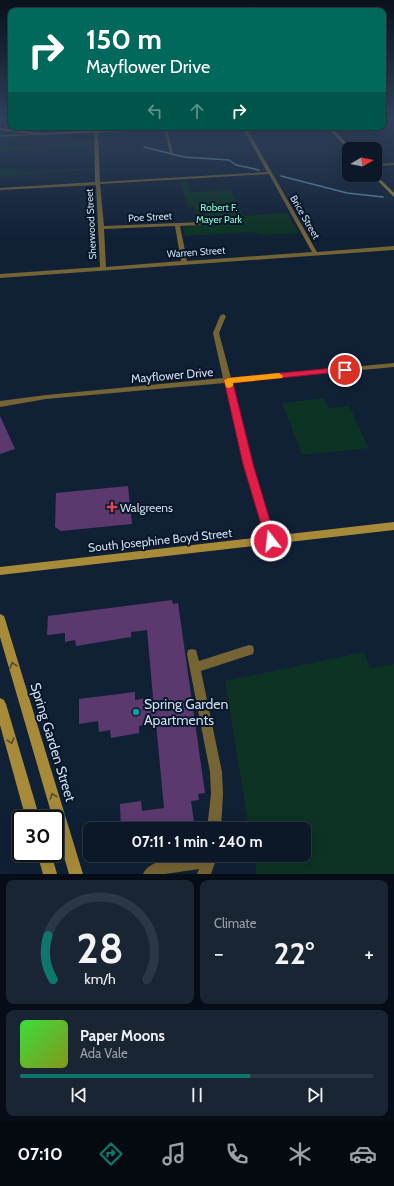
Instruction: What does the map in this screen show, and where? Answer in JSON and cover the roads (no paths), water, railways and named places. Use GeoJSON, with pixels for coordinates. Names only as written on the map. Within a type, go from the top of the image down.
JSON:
{"type":"FeatureCollection","features":[{"type":"Feature","properties":{"kind":"street","name":"Sherwood Street"},"geometry":{"type":"LineString","coordinates":[[97,159],[103,268]]}},
{"type":"Feature","properties":{"kind":"street","name":"Brice Street"},"geometry":{"type":"LineString","coordinates":[[261,159],[316,254]]}},
{"type":"Feature","properties":{"kind":"street"},"geometry":{"type":"LineString","coordinates":[[382,165],[394,164]]}},
{"type":"Feature","properties":{"kind":"street"},"geometry":{"type":"LineString","coordinates":[[0,189],[269,173]]}},
{"type":"Feature","properties":{"kind":"street"},"geometry":{"type":"LineString","coordinates":[[381,182],[394,196]]}},
{"type":"Feature","properties":{"kind":"street","name":"Poe Street"},"geometry":{"type":"LineString","coordinates":[[101,228],[199,223]]}},
{"type":"Feature","properties":{"kind":"street"},"geometry":{"type":"LineString","coordinates":[[177,224],[184,262]]}},
{"type":"Feature","properties":{"kind":"street","name":"Warren Street"},"geometry":{"type":"LineString","coordinates":[[0,276],[394,248]]}},
{"type":"Feature","properties":{"kind":"street"},"geometry":{"type":"LineString","coordinates":[[223,316],[216,334],[248,464],[271,541]]}},
{"type":"Feature","properties":{"kind":"street"},"geometry":{"type":"LineString","coordinates":[[392,365],[394,373]]}},
{"type":"Feature","properties":{"kind":"street","name":"Mayflower Drive"},"geometry":{"type":"LineString","coordinates":[[0,404],[46,397],[392,365]]}},
{"type":"Feature","properties":{"kind":"street","name":"South Josephine Boyd Street"},"geometry":{"type":"LineString","coordinates":[[0,571],[394,526]]}},
{"type":"Feature","properties":{"kind":"street","name":"Spring Garden Street"},"geometry":{"type":"LineString","coordinates":[[0,619],[76,874]]}},
{"type":"Feature","properties":{"kind":"street"},"geometry":{"type":"LineString","coordinates":[[195,668],[249,650]]}},
{"type":"Feature","properties":{"kind":"street"},"geometry":{"type":"LineString","coordinates":[[192,654],[216,772],[217,794],[215,822]]}},
{"type":"Feature","properties":{"kind":"street"},"geometry":{"type":"LineString","coordinates":[[0,704],[30,810]]}},
{"type":"Feature","properties":{"kind":"street"},"geometry":{"type":"LineString","coordinates":[[47,862],[50,874]]}},
{"type":"Feature","properties":{"kind":"street"},"geometry":{"type":"LineString","coordinates":[[150,874],[159,868],[189,862]]}},
{"type":"Feature","properties":{"kind":"street"},"geometry":{"type":"LineString","coordinates":[[204,874],[208,862]]}},
{"type":"Feature","properties":{"kind":"waterway"},"geometry":{"type":"LineString","coordinates":[[211,159],[229,160],[236,165],[259,170]]}},
{"type":"Feature","properties":{"kind":"waterway"},"geometry":{"type":"LineString","coordinates":[[281,176],[347,193],[383,197]]}},
{"type":"Feature","properties":{"kind":"place","name":"Walgreens"},"geometry":{"type":"Point","coordinates":[112,507]}},
{"type":"Feature","properties":{"kind":"place","name":"Spring Garden Apartments"},"geometry":{"type":"Point","coordinates":[136,712]}},
{"type":"Feature","properties":{"kind":"park label","name":"Robert F. Mayer Park"},"geometry":{"type":"Point","coordinates":[219,212]}}]}
